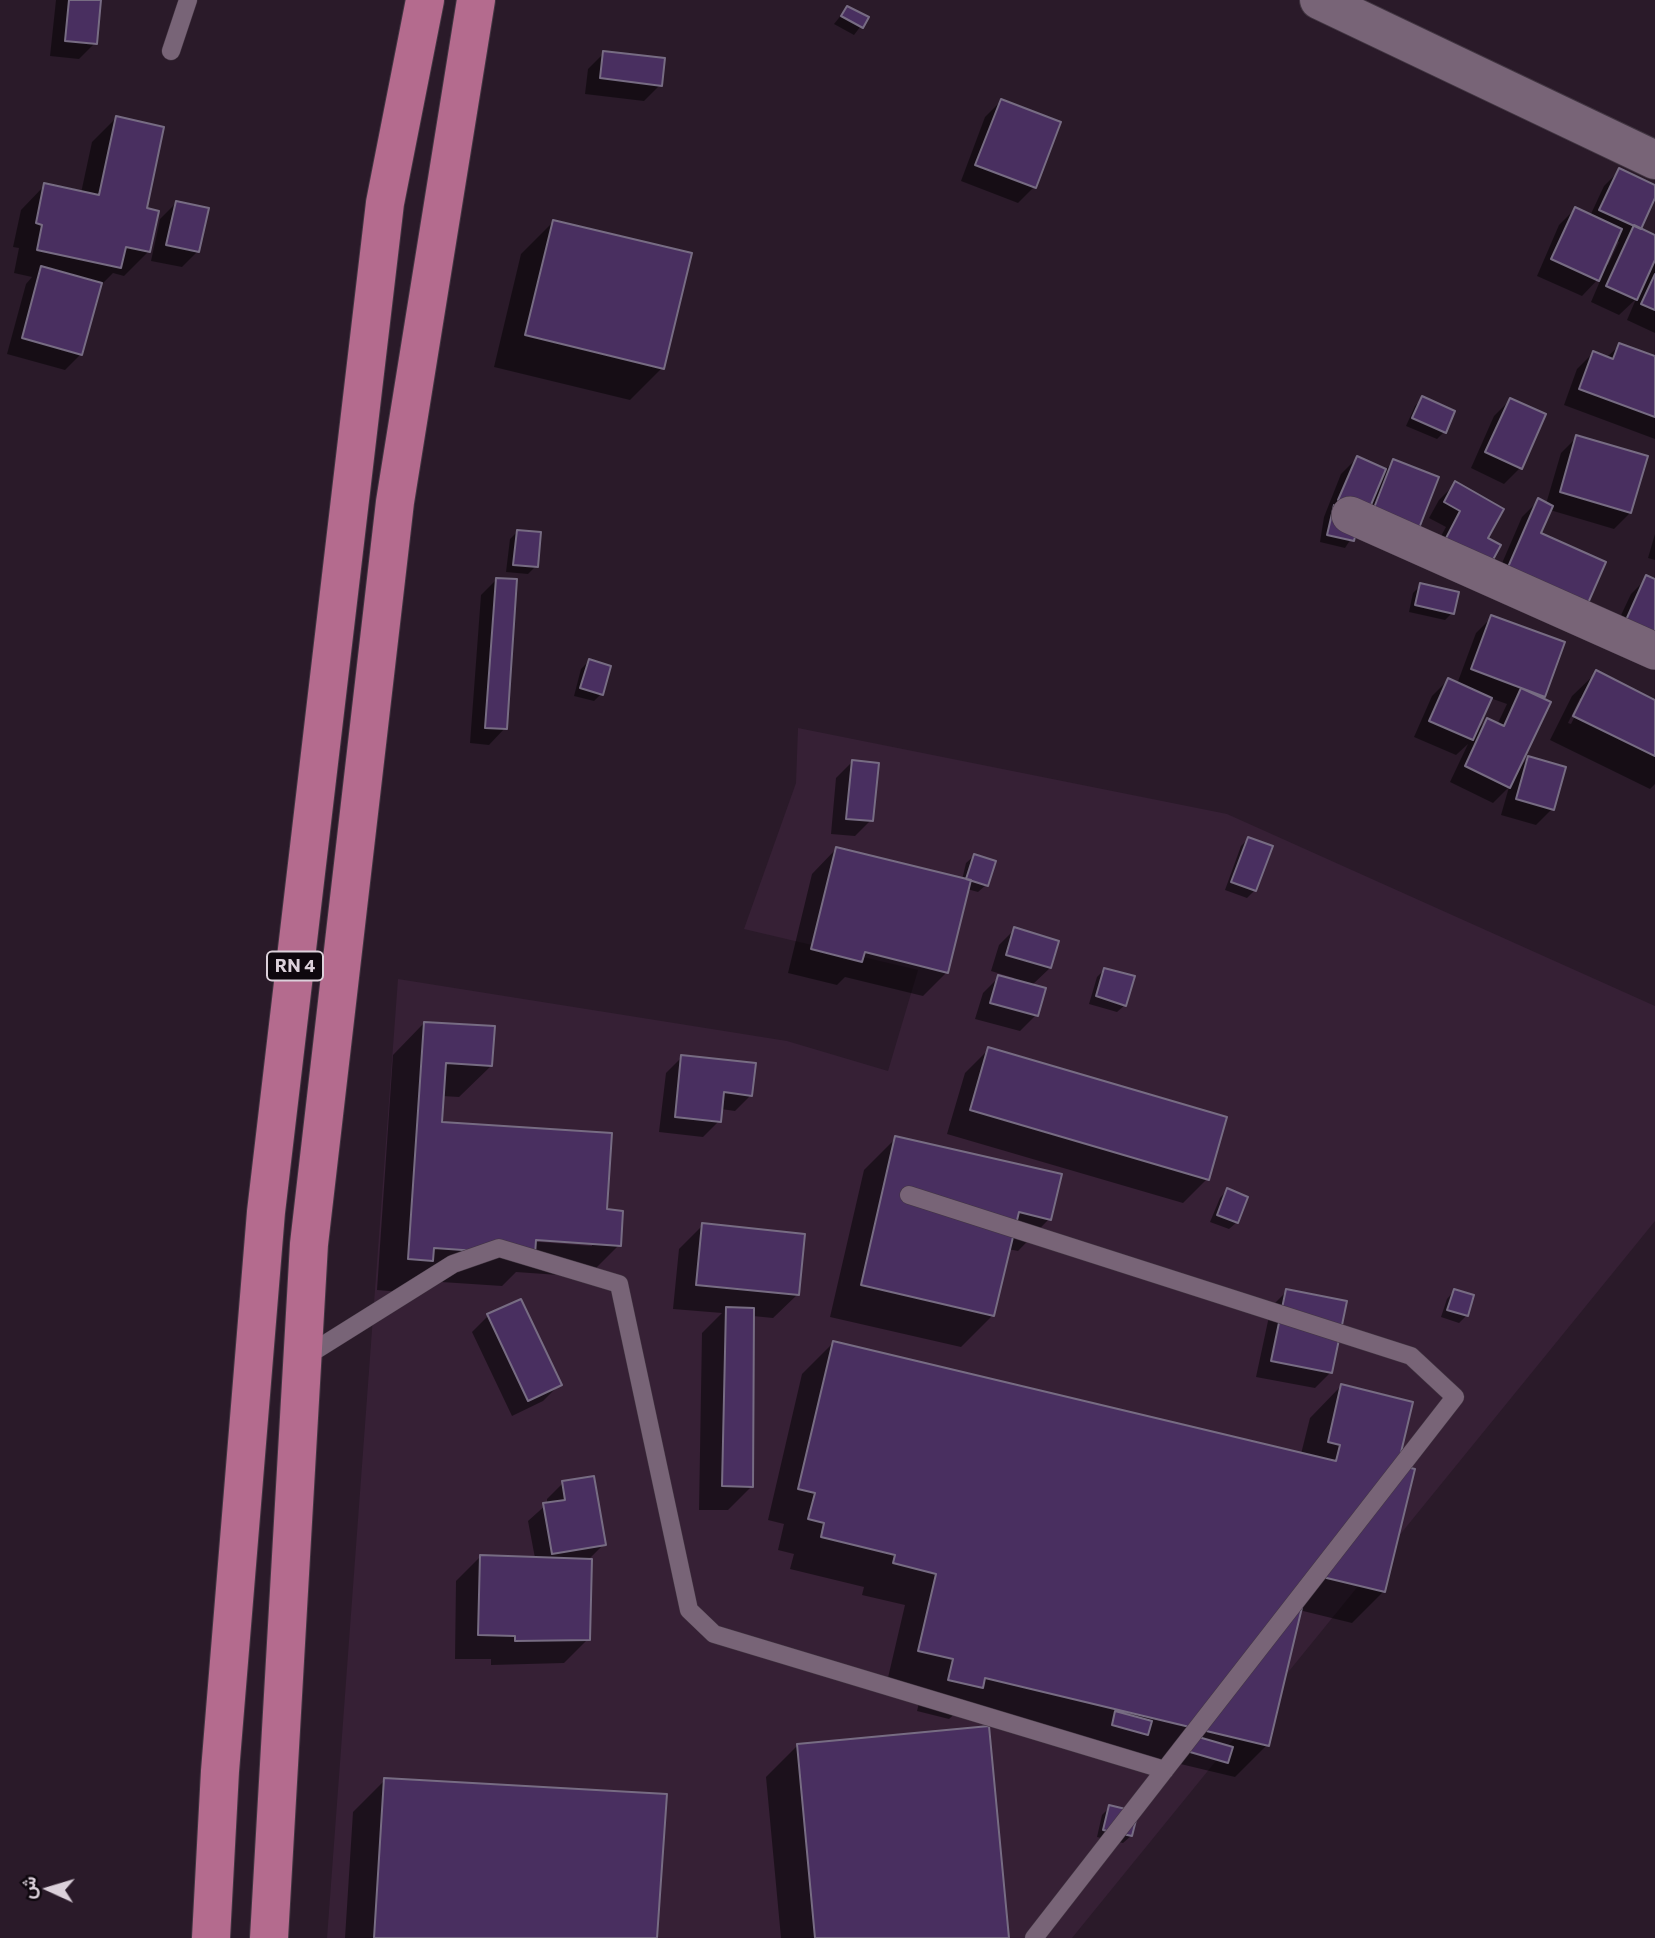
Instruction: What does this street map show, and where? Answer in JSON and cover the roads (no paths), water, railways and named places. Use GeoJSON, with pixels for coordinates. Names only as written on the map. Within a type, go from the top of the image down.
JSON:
{"type":"FeatureCollection","features":[{"type":"Feature","properties":{"kind":"highway","name":"RN 4"},"geometry":{"type":"LineString","coordinates":[[211,1938],[220,1771],[267,1212],[385,203],[425,0]]}},
{"type":"Feature","properties":{"kind":"highway","name":"RN 4"},"geometry":{"type":"LineString","coordinates":[[269,1938],[309,1244],[395,502],[476,0]]}},
{"type":"Feature","properties":{"kind":"street"},"geometry":{"type":"LineString","coordinates":[[1319,0],[1655,160]]}},
{"type":"Feature","properties":{"kind":"street"},"geometry":{"type":"LineString","coordinates":[[1350,515],[1655,651]]}},
{"type":"Feature","properties":{"kind":"lane"},"geometry":{"type":"LineString","coordinates":[[171,51],[188,0]]}},
{"type":"Feature","properties":{"kind":"lane"},"geometry":{"type":"LineString","coordinates":[[909,1195],[1410,1356],[1455,1397],[1034,1938]]}},
{"type":"Feature","properties":{"kind":"lane"},"geometry":{"type":"LineString","coordinates":[[303,1358],[453,1264],[499,1248],[619,1284],[689,1610],[714,1634],[1165,1770]]}}]}
